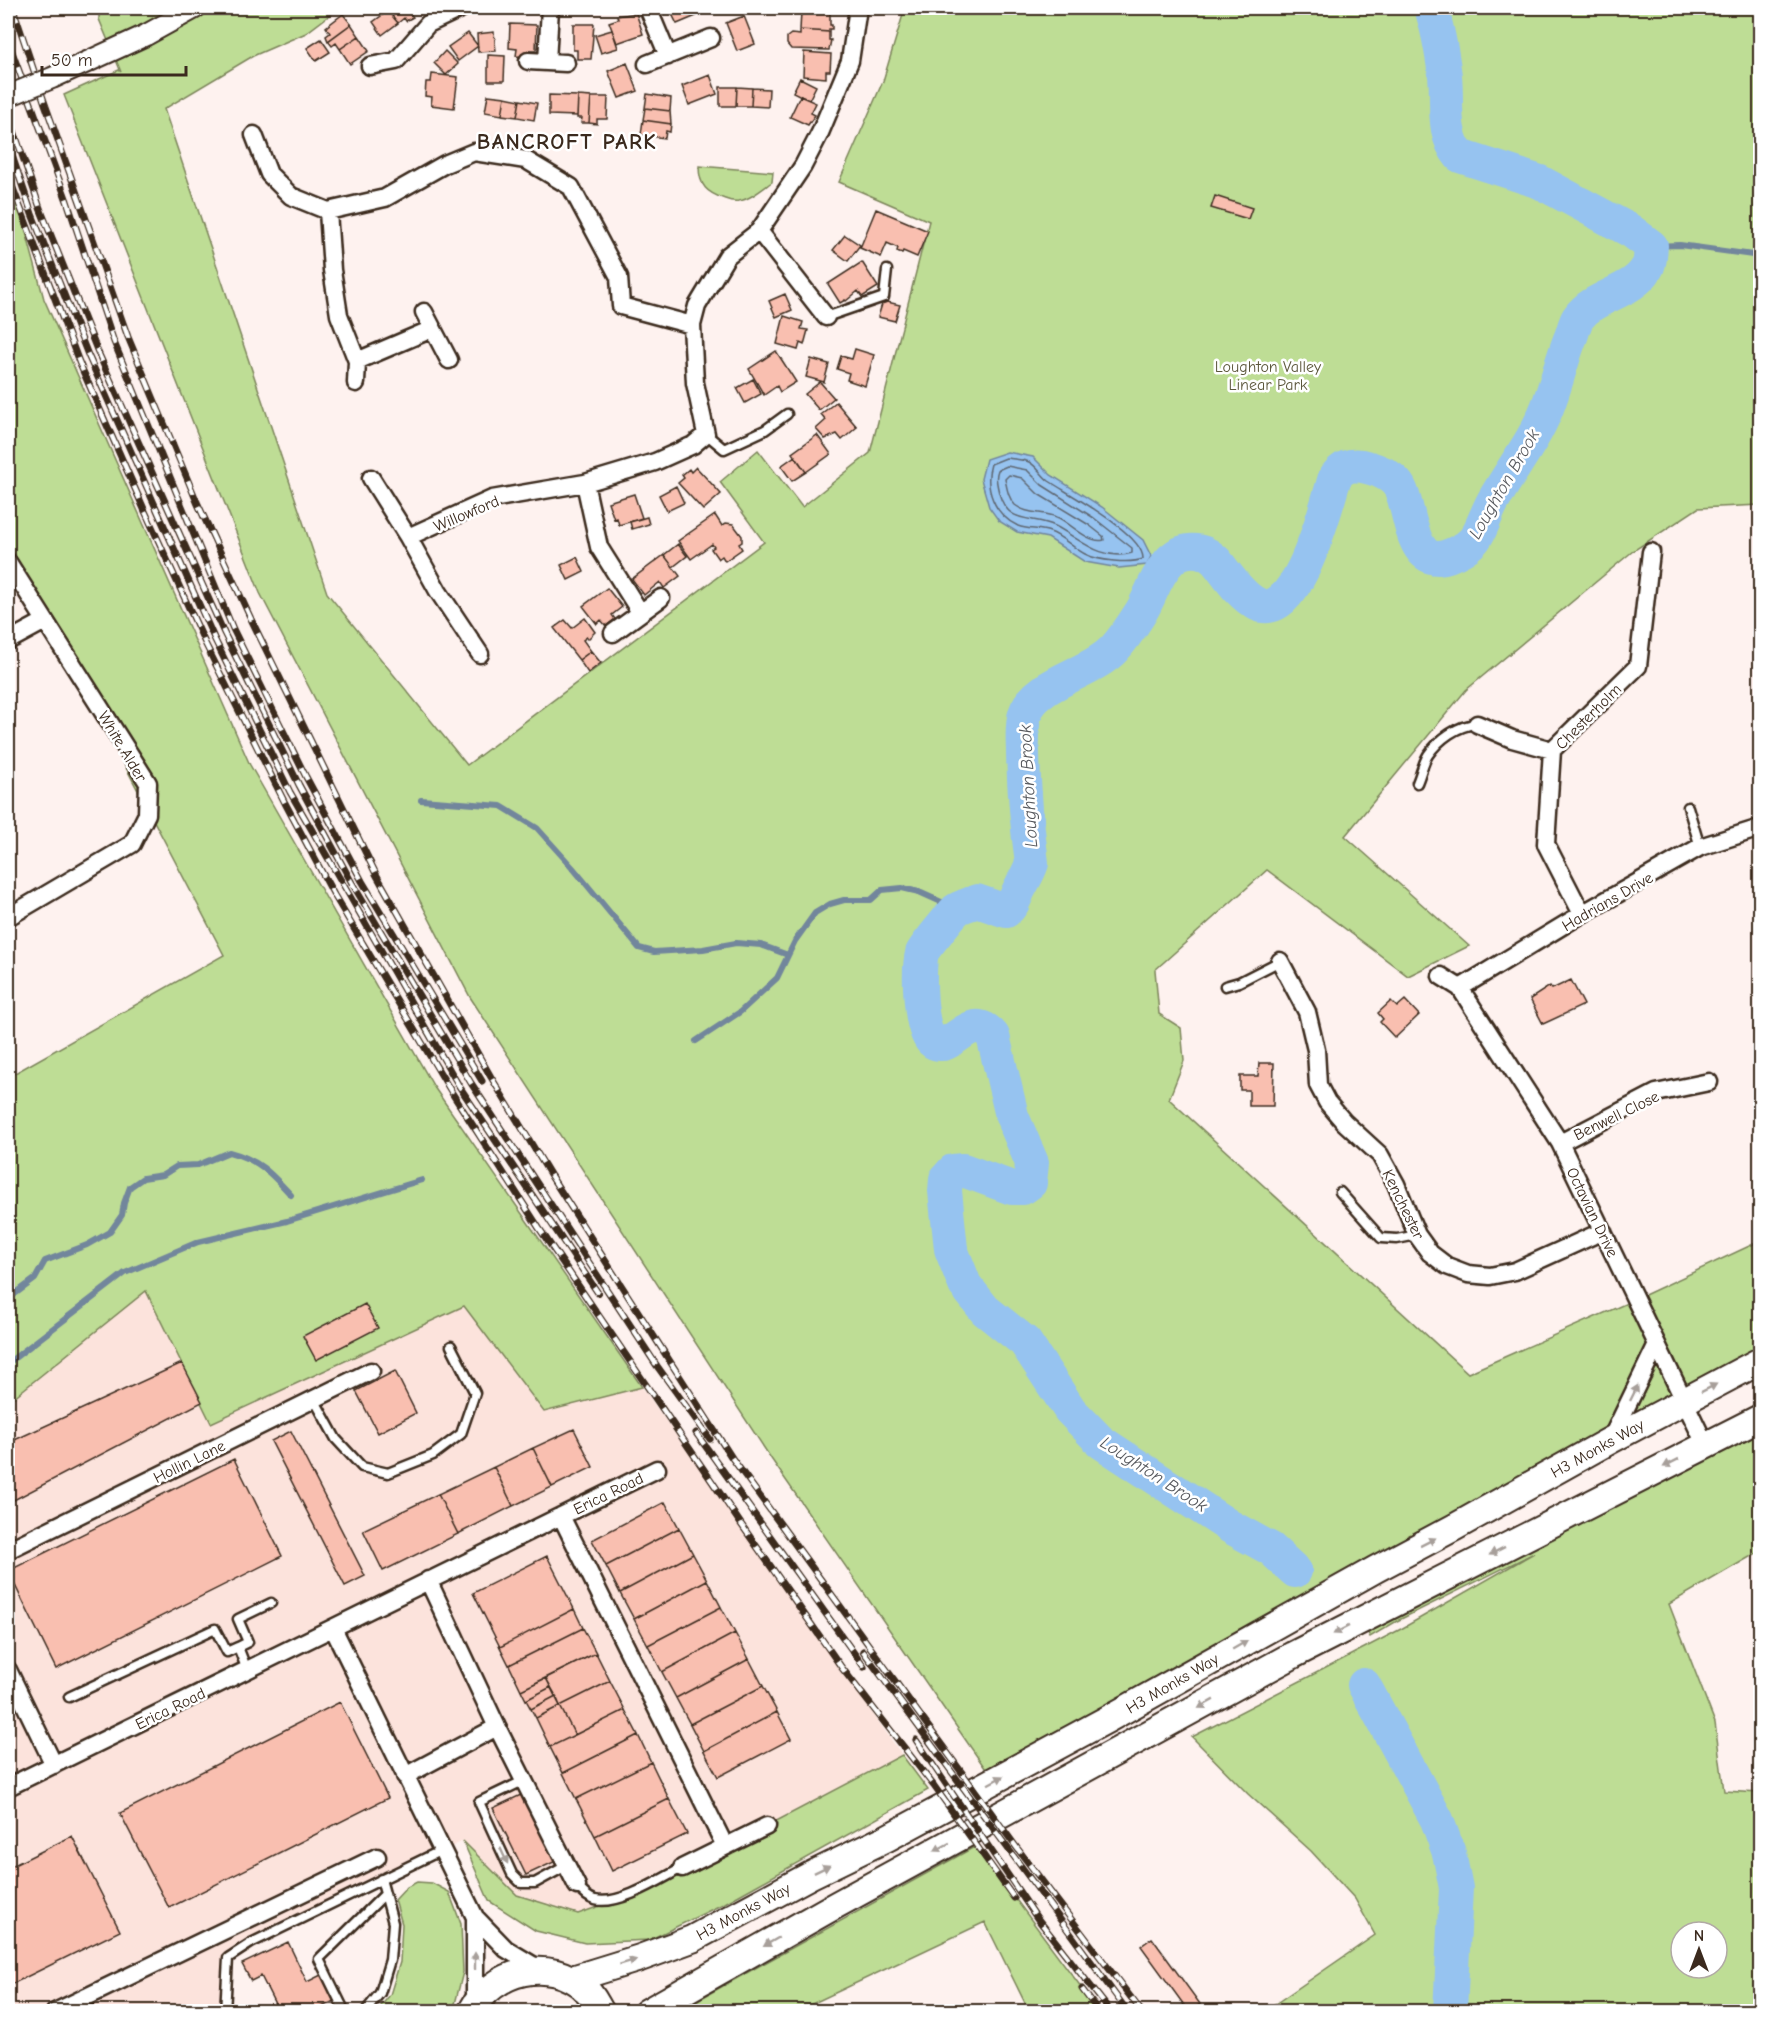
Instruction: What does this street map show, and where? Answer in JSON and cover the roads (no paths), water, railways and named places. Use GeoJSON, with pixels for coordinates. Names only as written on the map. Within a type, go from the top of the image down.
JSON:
{"type":"FeatureCollection","features":[{"type":"Feature","properties":{"kind":"main road","name":"H3 Monks Way"},"geometry":{"type":"LineString","coordinates":[[572,1979],[692,1939],[811,1875],[887,1838],[1026,1764],[1611,1440],[1761,1361]]}},
{"type":"Feature","properties":{"kind":"main road","name":"H3 Monks Way"},"geometry":{"type":"LineString","coordinates":[[647,2012],[836,1905],[1293,1655],[1761,1418]]}},
{"type":"Feature","properties":{"kind":"main road"},"geometry":{"type":"LineString","coordinates":[[473,2008],[492,1986],[507,1976],[542,1970],[555,1972],[572,1979],[587,1989],[601,2012]]}},
{"type":"Feature","properties":{"kind":"street"},"geometry":{"type":"LineString","coordinates":[[8,96],[146,35],[195,8]]}},
{"type":"Feature","properties":{"kind":"street"},"geometry":{"type":"LineString","coordinates":[[370,66],[396,61],[428,24],[462,8]]}},
{"type":"Feature","properties":{"kind":"street"},"geometry":{"type":"LineString","coordinates":[[547,62],[550,8]]}},
{"type":"Feature","properties":{"kind":"street"},"geometry":{"type":"LineString","coordinates":[[648,8],[668,56]]}},
{"type":"Feature","properties":{"kind":"street"},"geometry":{"type":"LineString","coordinates":[[706,434],[695,383],[692,325],[697,306],[727,256],[759,231],[803,166],[820,133],[850,61],[858,8]]}},
{"type":"Feature","properties":{"kind":"street"},"geometry":{"type":"LineString","coordinates":[[647,64],[711,38]]}},
{"type":"Feature","properties":{"kind":"street"},"geometry":{"type":"LineString","coordinates":[[528,61],[566,63]]}},
{"type":"Feature","properties":{"kind":"street"},"geometry":{"type":"LineString","coordinates":[[254,135],[269,174],[291,196],[328,211],[385,198],[445,164],[474,152],[526,160],[571,187],[619,277],[621,306],[692,325]]}},
{"type":"Feature","properties":{"kind":"street"},"geometry":{"type":"LineString","coordinates":[[328,211],[332,270],[339,315],[357,361],[356,383]]}},
{"type":"Feature","properties":{"kind":"street"},"geometry":{"type":"LineString","coordinates":[[759,231],[826,317]]}},
{"type":"Feature","properties":{"kind":"street"},"geometry":{"type":"LineString","coordinates":[[424,312],[449,360]]}},
{"type":"Feature","properties":{"kind":"street"},"geometry":{"type":"LineString","coordinates":[[357,361],[432,329]]}},
{"type":"Feature","properties":{"kind":"street","name":"Willowford"},"geometry":{"type":"LineString","coordinates":[[408,537],[492,499],[585,483],[655,462],[693,445],[706,434]]}},
{"type":"Feature","properties":{"kind":"street"},"geometry":{"type":"LineString","coordinates":[[370,478],[408,537],[438,591],[480,654]]}},
{"type":"Feature","properties":{"kind":"street"},"geometry":{"type":"LineString","coordinates":[[585,483],[599,547],[640,612]]}},
{"type":"Feature","properties":{"kind":"street","name":"Chesterholm"},"geometry":{"type":"LineString","coordinates":[[1582,914],[1546,844],[1552,750],[1638,666],[1651,552]]}},
{"type":"Feature","properties":{"kind":"street","name":"White Alder"},"geometry":{"type":"LineString","coordinates":[[8,562],[148,783],[147,814],[132,844],[8,917]]}},
{"type":"Feature","properties":{"kind":"street"},"geometry":{"type":"LineString","coordinates":[[613,633],[661,598]]}},
{"type":"Feature","properties":{"kind":"street"},"geometry":{"type":"LineString","coordinates":[[8,641],[45,621]]}},
{"type":"Feature","properties":{"kind":"street"},"geometry":{"type":"LineString","coordinates":[[1477,724],[1512,739],[1552,750]]}},
{"type":"Feature","properties":{"kind":"street","name":"Hadrians Drive"},"geometry":{"type":"LineString","coordinates":[[1460,988],[1582,914],[1700,847],[1761,828]]}},
{"type":"Feature","properties":{"kind":"street","name":"Kenchester"},"geometry":{"type":"LineString","coordinates":[[1280,962],[1308,1012],[1316,1050],[1318,1085],[1327,1102],[1344,1122],[1380,1155],[1396,1184],[1417,1235],[1430,1253],[1447,1266],[1468,1274],[1490,1276],[1515,1271],[1603,1231]]}},
{"type":"Feature","properties":{"kind":"street"},"geometry":{"type":"LineString","coordinates":[[1441,976],[1460,988]]}},
{"type":"Feature","properties":{"kind":"street","name":"Octavian Drive"},"geometry":{"type":"LineString","coordinates":[[1460,988],[1560,1143],[1706,1446]]}},
{"type":"Feature","properties":{"kind":"street","name":"Benwell Close"},"geometry":{"type":"LineString","coordinates":[[1560,1143],[1656,1093],[1709,1082]]}},
{"type":"Feature","properties":{"kind":"street"},"geometry":{"type":"LineString","coordinates":[[1611,1440],[1656,1346]]}},
{"type":"Feature","properties":{"kind":"street","name":"Hollin Lane"},"geometry":{"type":"LineString","coordinates":[[8,1550],[370,1371]]}},
{"type":"Feature","properties":{"kind":"street","name":"Erica Road"},"geometry":{"type":"LineString","coordinates":[[8,1787],[657,1469]]}},
{"type":"Feature","properties":{"kind":"street"},"geometry":{"type":"LineString","coordinates":[[561,1516],[725,1846]]}},
{"type":"Feature","properties":{"kind":"street"},"geometry":{"type":"LineString","coordinates":[[428,1580],[497,1727],[577,1886]]}},
{"type":"Feature","properties":{"kind":"street"},"geometry":{"type":"LineString","coordinates":[[333,1628],[475,1917],[506,1949],[542,1970]]}},
{"type":"Feature","properties":{"kind":"street"},"geometry":{"type":"LineString","coordinates":[[8,1670],[54,1765]]}},
{"type":"Feature","properties":{"kind":"street"},"geometry":{"type":"LineString","coordinates":[[405,1776],[497,1727]]}},
{"type":"Feature","properties":{"kind":"street"},"geometry":{"type":"LineString","coordinates":[[682,1868],[767,1826]]}},
{"type":"Feature","properties":{"kind":"street"},"geometry":{"type":"LineString","coordinates":[[55,2012],[377,1857]]}},
{"type":"Feature","properties":{"kind":"street"},"geometry":{"type":"LineString","coordinates":[[473,2008],[475,1917]]}},
{"type":"Feature","properties":{"kind":"lane"},"geometry":{"type":"LineString","coordinates":[[826,317],[884,297],[887,270]]}},
{"type":"Feature","properties":{"kind":"lane"},"geometry":{"type":"LineString","coordinates":[[706,434],[724,449],[765,430],[787,414]]}},
{"type":"Feature","properties":{"kind":"lane"},"geometry":{"type":"LineString","coordinates":[[1417,783],[1428,756],[1444,738],[1467,725],[1477,724]]}},
{"type":"Feature","properties":{"kind":"lane"},"geometry":{"type":"LineString","coordinates":[[1688,807],[1700,847]]}},
{"type":"Feature","properties":{"kind":"lane"},"geometry":{"type":"LineString","coordinates":[[1225,986],[1239,982],[1280,962]]}},
{"type":"Feature","properties":{"kind":"lane"},"geometry":{"type":"LineString","coordinates":[[1340,1192],[1381,1238],[1397,1239],[1417,1235]]}},
{"type":"Feature","properties":{"kind":"lane"},"geometry":{"type":"LineString","coordinates":[[314,1399],[336,1439],[362,1467],[388,1473],[433,1455],[461,1434],[475,1393],[451,1346]]}},
{"type":"Feature","properties":{"kind":"lane"},"geometry":{"type":"LineString","coordinates":[[69,1697],[215,1629],[227,1652],[238,1647],[248,1642],[238,1619],[271,1603]]}},
{"type":"Feature","properties":{"kind":"lane"},"geometry":{"type":"LineString","coordinates":[[238,1647],[247,1670]]}},
{"type":"Feature","properties":{"kind":"lane"},"geometry":{"type":"LineString","coordinates":[[525,1780],[479,1802],[512,1874],[521,1883],[535,1883],[566,1866]]}},
{"type":"Feature","properties":{"kind":"lane"},"geometry":{"type":"LineString","coordinates":[[225,2012],[228,1958],[251,1943],[442,1850]]}},
{"type":"Feature","properties":{"kind":"lane"},"geometry":{"type":"LineString","coordinates":[[577,1886],[584,1894],[595,1900],[607,1901],[622,1898],[682,1868]]}},
{"type":"Feature","properties":{"kind":"lane"},"geometry":{"type":"LineString","coordinates":[[365,2012],[380,1993],[390,1960],[393,1923],[381,1879]]}},
{"type":"Feature","properties":{"kind":"lane"},"geometry":{"type":"LineString","coordinates":[[345,2012],[320,1959],[385,1894]]}},
{"type":"Feature","properties":{"kind":"water"},"geometry":{"type":"Polygon","coordinates":[[[1007,452],[1033,457],[1051,475],[1102,507],[1143,540],[1151,556],[1147,565],[1119,568],[1085,562],[1048,538],[1017,532],[999,521],[989,507],[981,479],[986,459],[1007,452]]]}},
{"type":"Feature","properties":{"kind":"waterway","name":"Loughton Brook"},"geometry":{"type":"LineString","coordinates":[[1295,1571],[1271,1549],[1229,1526],[1101,1442],[1070,1410],[1025,1342],[985,1310],[965,1285],[951,1249],[945,1191],[946,1179],[953,1171],[963,1170],[1012,1188],[1023,1188],[1030,1183],[1032,1163],[1012,1116],[993,1036],[984,1029],[976,1027],[941,1044],[933,1042],[928,1036],[922,1014],[921,961],[924,950],[958,909],[977,901],[1006,911],[1013,903],[1032,863],[1023,768],[1025,714],[1040,694],[1093,665],[1115,648],[1143,609],[1163,569],[1173,558],[1185,552],[1204,553],[1216,561],[1239,590],[1251,600],[1257,604],[1272,605],[1285,596],[1298,579],[1318,533],[1335,477],[1347,467],[1354,465],[1378,471],[1397,483],[1404,497],[1414,535],[1426,554],[1435,558],[1448,556],[1464,548],[1475,538],[1492,503],[1542,420],[1578,318],[1594,304],[1632,283],[1648,266],[1651,246],[1631,231],[1540,182],[1460,156],[1450,138],[1446,118],[1444,67],[1431,8]]}},
{"type":"Feature","properties":{"kind":"waterway"},"geometry":{"type":"LineString","coordinates":[[1651,246],[1680,245],[1760,256]]}},
{"type":"Feature","properties":{"kind":"waterway"},"geometry":{"type":"LineString","coordinates":[[421,800],[501,806],[537,828],[639,948],[654,952],[703,949],[736,943],[761,945],[788,955]]}},
{"type":"Feature","properties":{"kind":"waterway"},"geometry":{"type":"LineString","coordinates":[[696,1041],[740,1012],[777,978],[795,941],[815,913],[830,904],[844,900],[871,900],[882,890],[902,888],[919,892],[957,909]]}},
{"type":"Feature","properties":{"kind":"waterway"},"geometry":{"type":"LineString","coordinates":[[8,1299],[35,1279],[45,1261],[87,1245],[110,1232],[122,1215],[130,1187],[143,1178],[163,1175],[177,1166],[198,1165],[229,1152],[256,1163],[291,1195]]}},
{"type":"Feature","properties":{"kind":"waterway"},"geometry":{"type":"LineString","coordinates":[[8,1363],[125,1273],[198,1242],[287,1221],[422,1180]]}},
{"type":"Feature","properties":{"kind":"waterway","name":"Loughton Brook"},"geometry":{"type":"LineString","coordinates":[[1364,1685],[1437,1820],[1449,1853],[1456,1888],[1450,2012]]}},
{"type":"Feature","properties":{"kind":"railway"},"geometry":{"type":"LineString","coordinates":[[13,8],[128,337],[197,502],[251,619],[376,874],[491,1077],[551,1176],[732,1458],[1017,1848],[1142,2012]]}},
{"type":"Feature","properties":{"kind":"railway"},"geometry":{"type":"LineString","coordinates":[[8,41],[67,201],[114,342],[233,629],[306,777],[362,881],[482,1081]]}},
{"type":"Feature","properties":{"kind":"railway"},"geometry":{"type":"LineString","coordinates":[[8,113],[40,208],[97,350],[224,633],[299,785],[352,883],[471,1083],[657,1366],[710,1439]]}},
{"type":"Feature","properties":{"kind":"railway"},"geometry":{"type":"LineString","coordinates":[[8,144],[32,214],[88,355],[214,638],[290,792],[459,1086],[598,1293]]}},
{"type":"Feature","properties":{"kind":"railway"},"geometry":{"type":"LineString","coordinates":[[8,175],[79,362],[144,509],[205,643],[334,895],[452,1093],[539,1228],[842,1668],[934,1786],[1014,1898]]}},
{"type":"Feature","properties":{"kind":"railway"},"geometry":{"type":"LineString","coordinates":[[696,1433],[864,1667]]}},
{"type":"Feature","properties":{"kind":"railway"},"geometry":{"type":"LineString","coordinates":[[863,1651],[1128,2012]]}},
{"type":"Feature","properties":{"kind":"railway"},"geometry":{"type":"LineString","coordinates":[[916,1740],[1037,1918],[1111,2012]]}},
{"type":"Feature","properties":{"kind":"railway"},"geometry":{"type":"LineString","coordinates":[[1082,1989],[1099,2012]]}},
{"type":"Feature","properties":{"kind":"district","name":"BANCROFT PARK"},"geometry":{"type":"Point","coordinates":[567,141]}},
{"type":"Feature","properties":{"kind":"park label","name":"Loughton Valley Linear Park"},"geometry":{"type":"Point","coordinates":[1268,375]}}]}
